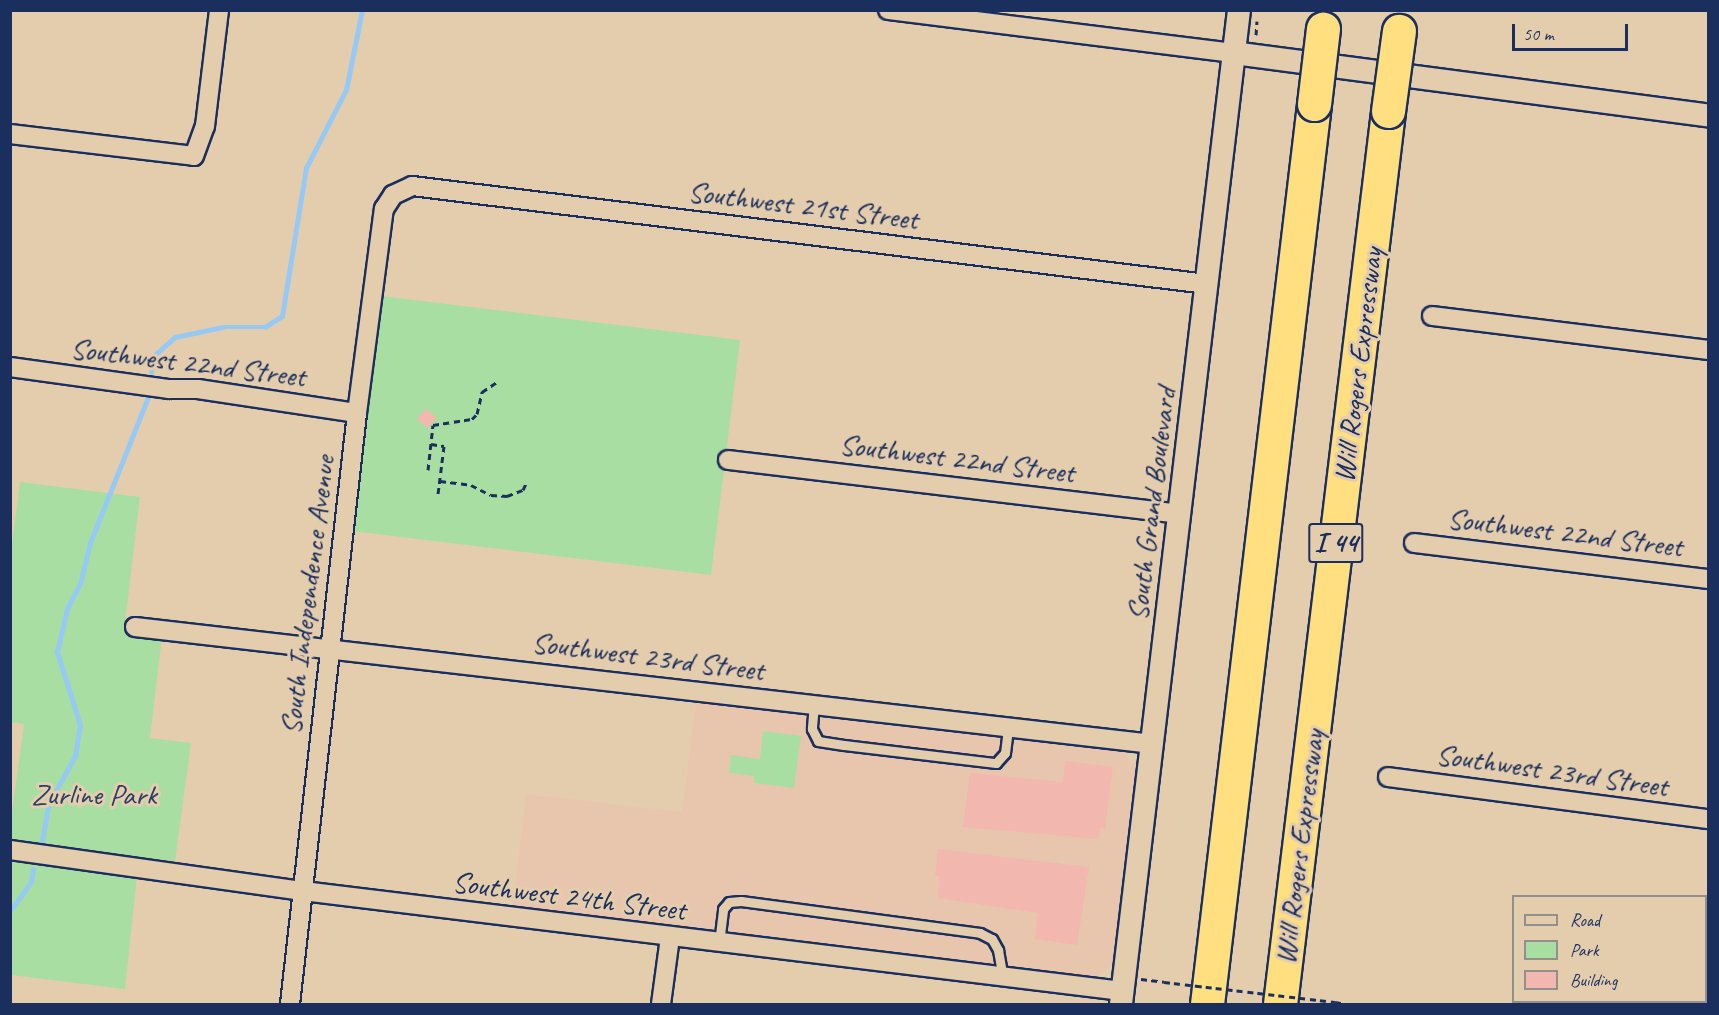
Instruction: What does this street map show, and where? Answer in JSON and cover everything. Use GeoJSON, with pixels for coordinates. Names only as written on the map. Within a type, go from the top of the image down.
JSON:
{"type":"FeatureCollection","features":[{"type":"Feature","properties":{"kind":"highway","name":"I 44"},"geometry":{"type":"LineString","coordinates":[[1207,1005],[1324,20]]}},
{"type":"Feature","properties":{"kind":"highway","name":"Will Rogers Expressway"},"geometry":{"type":"LineString","coordinates":[[1280,1005],[1400,21]]}},
{"type":"Feature","properties":{"kind":"street"},"geometry":{"type":"LineString","coordinates":[[10,134],[194,156],[205,126],[219,10]]}},
{"type":"Feature","properties":{"kind":"street"},"geometry":{"type":"LineString","coordinates":[[888,10],[1234,52],[1708,115]]}},
{"type":"Feature","properties":{"kind":"street","name":"South Grand Boulevard"},"geometry":{"type":"LineString","coordinates":[[1127,991],[1153,744],[1239,10]]}},
{"type":"Feature","properties":{"kind":"street","name":"Southwest 21st Street"},"geometry":{"type":"LineString","coordinates":[[393,195],[412,186],[1207,284]]}},
{"type":"Feature","properties":{"kind":"street","name":"South Independence Avenue"},"geometry":{"type":"LineString","coordinates":[[290,1005],[357,413],[384,209],[393,195]]}},
{"type":"Feature","properties":{"kind":"street"},"geometry":{"type":"LineString","coordinates":[[1432,316],[1708,350]]}},
{"type":"Feature","properties":{"kind":"street","name":"Southwest 22nd Street"},"geometry":{"type":"LineString","coordinates":[[10,367],[357,413]]}},
{"type":"Feature","properties":{"kind":"street","name":"Southwest 22nd Street"},"geometry":{"type":"LineString","coordinates":[[728,460],[1180,514]]}},
{"type":"Feature","properties":{"kind":"street","name":"Southwest 22nd Street"},"geometry":{"type":"LineString","coordinates":[[1414,543],[1708,579]]}},
{"type":"Feature","properties":{"kind":"street","name":"Southwest 23rd Street"},"geometry":{"type":"LineString","coordinates":[[135,627],[1153,744]]}},
{"type":"Feature","properties":{"kind":"street","name":"Southwest 23rd Street"},"geometry":{"type":"LineString","coordinates":[[1388,777],[1708,819]]}},
{"type":"Feature","properties":{"kind":"street","name":"Southwest 24th Street"},"geometry":{"type":"LineString","coordinates":[[10,850],[303,891],[1003,978],[1127,991]]}},
{"type":"Feature","properties":{"kind":"street"},"geometry":{"type":"LineString","coordinates":[[661,1005],[670,937]]}},
{"type":"Feature","properties":{"kind":"lane"},"geometry":{"type":"LineString","coordinates":[[814,704],[812,729],[818,741],[844,745],[996,763],[1005,753],[1008,728]]}},
{"type":"Feature","properties":{"kind":"lane"},"geometry":{"type":"LineString","coordinates":[[719,943],[723,909],[729,902],[741,901],[980,933],[992,939],[998,950],[1003,978]]}},
{"type":"Feature","properties":{"kind":"path"},"geometry":{"type":"LineString","coordinates":[[428,470],[433,425],[472,419],[477,414],[482,392],[497,382]]}},
{"type":"Feature","properties":{"kind":"path"},"geometry":{"type":"LineString","coordinates":[[431,444],[444,446],[438,494]]}},
{"type":"Feature","properties":{"kind":"path"},"geometry":{"type":"LineString","coordinates":[[440,481],[471,485],[491,495],[507,496],[523,490],[527,481]]}},
{"type":"Feature","properties":{"kind":"path"},"geometry":{"type":"LineString","coordinates":[[1127,991],[1164,982],[1347,1005]]}},
{"type":"Feature","properties":{"kind":"shaded area"},"geometry":{"type":"Polygon","coordinates":[[[696,700],[1121,749],[1138,772],[1113,965],[1094,980],[513,906],[526,794],[682,812],[696,700]]]}},
{"type":"Feature","properties":{"kind":"green space"},"geometry":{"type":"Polygon","coordinates":[[[381,296],[740,340],[711,575],[352,531],[381,296]]]}},
{"type":"Feature","properties":{"kind":"green space","name":"Zurline Park"},"geometry":{"type":"Polygon","coordinates":[[[20,482],[140,497],[124,631],[162,636],[150,738],[191,743],[175,861],[139,857],[125,989],[11,975],[10,827],[24,724],[10,722],[10,560],[20,482]]]}},
{"type":"Feature","properties":{"kind":"green space"},"geometry":{"type":"Polygon","coordinates":[[[763,731],[801,736],[794,788],[754,783],[754,776],[729,773],[731,755],[760,759],[763,731]]]}},
{"type":"Feature","properties":{"kind":"building"},"geometry":{"type":"Polygon","coordinates":[[[426,409],[437,418],[428,428],[417,419],[426,409]]]}},
{"type":"Feature","properties":{"kind":"building"},"geometry":{"type":"Polygon","coordinates":[[[1065,761],[1113,767],[1105,829],[1100,828],[1098,839],[963,827],[970,773],[1063,782],[1065,761]]]}},
{"type":"Feature","properties":{"kind":"building"},"geometry":{"type":"Polygon","coordinates":[[[938,849],[1089,867],[1077,945],[1035,939],[1038,913],[938,898],[939,876],[935,876],[938,849]]]}},
{"type":"Feature","properties":{"kind":"waterway"},"geometry":{"type":"LineString","coordinates":[[151,372],[156,354],[175,337],[223,327],[265,327],[282,316],[306,168],[346,90],[362,10]]}},
{"type":"Feature","properties":{"kind":"waterway"},"geometry":{"type":"LineString","coordinates":[[42,841],[49,803],[75,756],[80,725],[57,652],[67,609],[80,584],[90,543],[149,395]]}},
{"type":"Feature","properties":{"kind":"waterway"},"geometry":{"type":"LineString","coordinates":[[10,911],[31,882],[33,869]]}}]}
